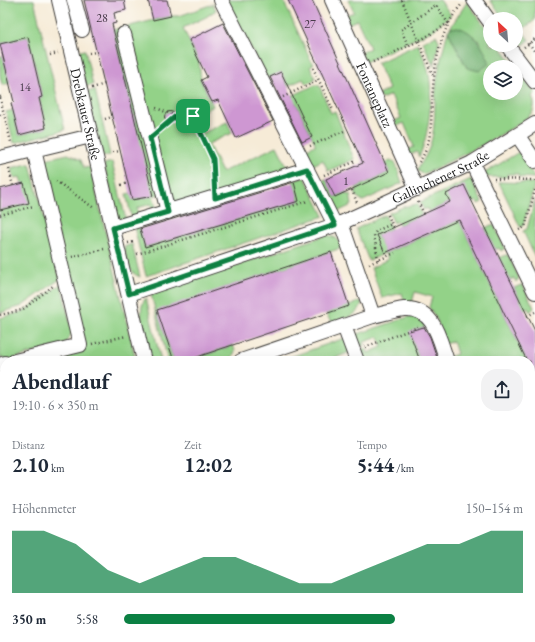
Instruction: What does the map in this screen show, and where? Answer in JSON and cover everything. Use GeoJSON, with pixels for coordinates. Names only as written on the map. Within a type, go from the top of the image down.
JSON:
{"type":"FeatureCollection","features":[{"type":"Feature","properties":{"kind":"street","name":"Drebkauer Straße"},"geometry":{"type":"LineString","coordinates":[[59,0],[143,356]]}},
{"type":"Feature","properties":{"kind":"street"},"geometry":{"type":"LineString","coordinates":[[74,0],[82,30]]}},
{"type":"Feature","properties":{"kind":"street"},"geometry":{"type":"LineString","coordinates":[[221,0],[321,197],[338,224],[373,316]]}},
{"type":"Feature","properties":{"kind":"street","name":"Fontaneplatz"},"geometry":{"type":"LineString","coordinates":[[332,0],[417,195]]}},
{"type":"Feature","properties":{"kind":"street"},"geometry":{"type":"LineString","coordinates":[[474,0],[483,12]]}},
{"type":"Feature","properties":{"kind":"street"},"geometry":{"type":"LineString","coordinates":[[124,34],[168,212]]}},
{"type":"Feature","properties":{"kind":"street"},"geometry":{"type":"LineString","coordinates":[[512,52],[535,82]]}},
{"type":"Feature","properties":{"kind":"street","name":"Gallinchener Straße"},"geometry":{"type":"LineString","coordinates":[[129,294],[338,224],[417,195],[518,136],[535,124]]}},
{"type":"Feature","properties":{"kind":"street"},"geometry":{"type":"LineString","coordinates":[[4,162],[34,150],[91,136]]}},
{"type":"Feature","properties":{"kind":"street"},"geometry":{"type":"LineString","coordinates":[[518,136],[535,161]]}},
{"type":"Feature","properties":{"kind":"street"},"geometry":{"type":"LineString","coordinates":[[34,150],[80,345],[35,356]]}},
{"type":"Feature","properties":{"kind":"street"},"geometry":{"type":"LineString","coordinates":[[472,163],[535,292]]}},
{"type":"Feature","properties":{"kind":"street"},"geometry":{"type":"LineString","coordinates":[[113,228],[215,198],[310,175]]}},
{"type":"Feature","properties":{"kind":"street"},"geometry":{"type":"LineString","coordinates":[[266,356],[373,316],[404,309],[421,311],[433,322],[445,356]]}},
{"type":"Feature","properties":{"kind":"street"},"geometry":{"type":"LineString","coordinates":[[344,326],[355,356]]}},
{"type":"Feature","properties":{"kind":"path"},"geometry":{"type":"LineString","coordinates":[[402,0],[420,40],[434,79]]}},
{"type":"Feature","properties":{"kind":"path"},"geometry":{"type":"LineString","coordinates":[[362,67],[436,32],[448,23],[466,0]]}},
{"type":"Feature","properties":{"kind":"path"},"geometry":{"type":"LineString","coordinates":[[408,45],[401,30],[436,5],[448,23]]}},
{"type":"Feature","properties":{"kind":"path"},"geometry":{"type":"LineString","coordinates":[[421,159],[427,147],[431,128],[434,79],[443,37],[448,23]]}},
{"type":"Feature","properties":{"kind":"path"},"geometry":{"type":"LineString","coordinates":[[523,47],[535,39]]}},
{"type":"Feature","properties":{"kind":"path"},"geometry":{"type":"LineString","coordinates":[[529,44],[535,52]]}},
{"type":"Feature","properties":{"kind":"path"},"geometry":{"type":"LineString","coordinates":[[89,53],[97,52]]}},
{"type":"Feature","properties":{"kind":"path"},"geometry":{"type":"LineString","coordinates":[[313,68],[333,110]]}},
{"type":"Feature","properties":{"kind":"path"},"geometry":{"type":"LineString","coordinates":[[280,99],[319,80]]}},
{"type":"Feature","properties":{"kind":"path"},"geometry":{"type":"LineString","coordinates":[[97,86],[105,84]]}},
{"type":"Feature","properties":{"kind":"path"},"geometry":{"type":"LineString","coordinates":[[4,96],[0,97],[1,110],[4,114],[12,146]]}},
{"type":"Feature","properties":{"kind":"path"},"geometry":{"type":"LineString","coordinates":[[0,116],[4,114]]}},
{"type":"Feature","properties":{"kind":"path"},"geometry":{"type":"LineString","coordinates":[[150,138],[176,116],[193,116],[198,118]]}},
{"type":"Feature","properties":{"kind":"path"},"geometry":{"type":"LineString","coordinates":[[193,116],[214,158],[215,198]]}},
{"type":"Feature","properties":{"kind":"path"},"geometry":{"type":"LineString","coordinates":[[105,119],[112,117]]}},
{"type":"Feature","properties":{"kind":"path"},"geometry":{"type":"LineString","coordinates":[[298,152],[344,131]]}},
{"type":"Feature","properties":{"kind":"path"},"geometry":{"type":"LineString","coordinates":[[113,152],[121,151]]}},
{"type":"Feature","properties":{"kind":"path"},"geometry":{"type":"LineString","coordinates":[[310,175],[356,161]]}},
{"type":"Feature","properties":{"kind":"path"},"geometry":{"type":"LineString","coordinates":[[4,162],[13,186]]}},
{"type":"Feature","properties":{"kind":"path"},"geometry":{"type":"LineString","coordinates":[[38,169],[94,208]]}},
{"type":"Feature","properties":{"kind":"path"},"geometry":{"type":"LineString","coordinates":[[487,179],[535,180]]}},
{"type":"Feature","properties":{"kind":"path"},"geometry":{"type":"LineString","coordinates":[[121,185],[128,183]]}},
{"type":"Feature","properties":{"kind":"path"},"geometry":{"type":"LineString","coordinates":[[352,190],[358,205]]}},
{"type":"Feature","properties":{"kind":"path"},"geometry":{"type":"LineString","coordinates":[[513,233],[525,227],[535,190]]}},
{"type":"Feature","properties":{"kind":"path"},"geometry":{"type":"LineString","coordinates":[[417,195],[424,214]]}},
{"type":"Feature","properties":{"kind":"path"},"geometry":{"type":"LineString","coordinates":[[137,254],[321,197]]}},
{"type":"Feature","properties":{"kind":"path"},"geometry":{"type":"LineString","coordinates":[[0,215],[46,203]]}},
{"type":"Feature","properties":{"kind":"path"},"geometry":{"type":"LineString","coordinates":[[387,212],[394,227]]}},
{"type":"Feature","properties":{"kind":"path"},"geometry":{"type":"LineString","coordinates":[[378,260],[374,235],[376,231],[392,224]]}},
{"type":"Feature","properties":{"kind":"path"},"geometry":{"type":"LineString","coordinates":[[60,260],[117,246]]}},
{"type":"Feature","properties":{"kind":"path"},"geometry":{"type":"LineString","coordinates":[[367,265],[394,253]]}},
{"type":"Feature","properties":{"kind":"path"},"geometry":{"type":"LineString","coordinates":[[0,315],[22,310],[64,278]]}},
{"type":"Feature","properties":{"kind":"path"},"geometry":{"type":"LineString","coordinates":[[527,316],[535,312]]}},
{"type":"Feature","properties":{"kind":"path"},"geometry":{"type":"LineString","coordinates":[[355,356],[433,322]]}},
{"type":"Feature","properties":{"kind":"path"},"geometry":{"type":"LineString","coordinates":[[80,345],[83,346],[138,333]]}},
{"type":"Feature","properties":{"kind":"green space"},"geometry":{"type":"Polygon","coordinates":[[[0,0],[34,0],[65,130],[14,143],[6,112],[13,110],[19,135],[46,128],[39,98],[42,97],[28,37],[0,44],[0,0]]]}},
{"type":"Feature","properties":{"kind":"green space"},"geometry":{"type":"Polygon","coordinates":[[[227,0],[283,0],[313,65],[310,67],[315,77],[313,81],[306,84],[303,79],[288,86],[281,72],[266,79],[227,0]]]}},
{"type":"Feature","properties":{"kind":"green space"},"geometry":{"type":"Polygon","coordinates":[[[348,0],[440,0],[451,15],[432,31],[365,62],[361,53],[370,48],[357,20],[348,24],[344,16],[354,12],[348,0]]]}},
{"type":"Feature","properties":{"kind":"green space"},"geometry":{"type":"Polygon","coordinates":[[[490,0],[535,0],[535,20],[523,29],[523,12],[499,12],[490,0]]]}},
{"type":"Feature","properties":{"kind":"green space"},"geometry":{"type":"Polygon","coordinates":[[[467,2],[483,24],[483,52],[504,52],[511,60],[483,60],[483,100],[523,100],[523,77],[535,93],[532,96],[534,109],[527,118],[500,135],[423,174],[418,171],[418,168],[429,149],[432,139],[437,81],[448,31],[467,68],[481,43],[464,30],[450,28],[467,2]]]}},
{"type":"Feature","properties":{"kind":"green space"},"geometry":{"type":"Polygon","coordinates":[[[213,4],[216,10],[206,17],[183,28],[199,62],[201,80],[213,106],[194,116],[203,133],[227,122],[232,133],[208,144],[222,172],[277,146],[290,172],[170,208],[160,194],[153,196],[157,211],[153,212],[151,204],[137,208],[139,216],[132,219],[126,194],[131,193],[133,200],[152,196],[113,30],[171,16],[179,16],[213,4]]]}},
{"type":"Feature","properties":{"kind":"green space"},"geometry":{"type":"Polygon","coordinates":[[[458,27],[470,33],[478,41],[488,60],[483,60],[483,68],[479,71],[467,68],[448,31],[450,28],[458,27]]]}},
{"type":"Feature","properties":{"kind":"green space"},"geometry":{"type":"Polygon","coordinates":[[[523,31],[529,40],[523,45],[523,31]]]}},
{"type":"Feature","properties":{"kind":"green space"},"geometry":{"type":"Polygon","coordinates":[[[436,35],[439,41],[434,67],[423,42],[436,35]]]}},
{"type":"Feature","properties":{"kind":"green space"},"geometry":{"type":"Polygon","coordinates":[[[418,44],[427,67],[431,90],[428,126],[423,148],[419,157],[417,152],[407,156],[405,151],[414,147],[404,123],[394,127],[392,122],[401,118],[391,95],[381,99],[379,94],[389,89],[377,63],[418,44]]]}},
{"type":"Feature","properties":{"kind":"green space"},"geometry":{"type":"Polygon","coordinates":[[[85,50],[93,85],[86,86],[77,52],[85,50]]]}},
{"type":"Feature","properties":{"kind":"green space"},"geometry":{"type":"Polygon","coordinates":[[[0,56],[3,56],[10,83],[2,85],[0,75],[0,56]]]}},
{"type":"Feature","properties":{"kind":"green space"},"geometry":{"type":"Polygon","coordinates":[[[315,85],[319,85],[331,113],[335,111],[354,159],[328,171],[323,160],[313,165],[310,164],[303,151],[315,145],[315,143],[296,103],[285,108],[281,101],[315,85]]]}},
{"type":"Feature","properties":{"kind":"green space"},"geometry":{"type":"Polygon","coordinates":[[[95,90],[110,155],[103,157],[87,92],[95,90]]]}},
{"type":"Feature","properties":{"kind":"green space"},"geometry":{"type":"Polygon","coordinates":[[[519,152],[535,178],[519,177],[518,174],[507,174],[507,177],[485,177],[483,174],[519,152]]]}},
{"type":"Feature","properties":{"kind":"green space"},"geometry":{"type":"Polygon","coordinates":[[[68,154],[81,160],[84,168],[90,167],[135,356],[66,356],[66,354],[85,349],[41,160],[68,154]]]}},
{"type":"Feature","properties":{"kind":"green space"},"geometry":{"type":"Polygon","coordinates":[[[390,160],[395,162],[402,183],[363,201],[357,197],[355,192],[357,191],[356,188],[389,172],[385,163],[390,160]]]}},
{"type":"Feature","properties":{"kind":"green space"},"geometry":{"type":"Polygon","coordinates":[[[112,162],[126,220],[118,220],[104,164],[112,162]]]}},
{"type":"Feature","properties":{"kind":"green space"},"geometry":{"type":"Polygon","coordinates":[[[30,164],[60,279],[22,306],[0,313],[0,210],[28,203],[20,177],[14,178],[11,168],[30,164]]]}},
{"type":"Feature","properties":{"kind":"green space"},"geometry":{"type":"Polygon","coordinates":[[[305,177],[324,216],[146,276],[134,227],[139,225],[145,247],[299,201],[293,181],[305,177]]]}},
{"type":"Feature","properties":{"kind":"green space"},"geometry":{"type":"Polygon","coordinates":[[[326,179],[335,197],[346,192],[347,195],[350,194],[352,205],[335,213],[318,183],[326,179]]]}},
{"type":"Feature","properties":{"kind":"green space"},"geometry":{"type":"Polygon","coordinates":[[[471,179],[482,202],[478,204],[477,201],[473,203],[450,202],[429,212],[427,208],[424,210],[420,202],[471,179]]]}},
{"type":"Feature","properties":{"kind":"green space"},"geometry":{"type":"Polygon","coordinates":[[[499,182],[535,183],[523,226],[520,227],[499,182]]]}},
{"type":"Feature","properties":{"kind":"green space"},"geometry":{"type":"Polygon","coordinates":[[[535,199],[535,257],[523,231],[527,229],[535,199]]]}},
{"type":"Feature","properties":{"kind":"green space"},"geometry":{"type":"Polygon","coordinates":[[[417,204],[422,215],[399,225],[397,221],[394,223],[389,213],[403,207],[417,204]]]}},
{"type":"Feature","properties":{"kind":"green space"},"geometry":{"type":"Polygon","coordinates":[[[385,215],[391,229],[377,235],[386,253],[459,220],[525,356],[452,356],[457,354],[453,341],[445,344],[437,320],[429,307],[432,297],[415,292],[412,303],[405,303],[402,293],[382,298],[371,268],[388,259],[385,253],[369,261],[356,229],[385,215]]]}},
{"type":"Feature","properties":{"kind":"green space"},"geometry":{"type":"Polygon","coordinates":[[[494,225],[505,248],[501,251],[499,248],[495,250],[485,228],[494,225]]]}},
{"type":"Feature","properties":{"kind":"green space"},"geometry":{"type":"Polygon","coordinates":[[[327,235],[336,238],[344,247],[157,311],[172,356],[167,356],[151,294],[327,235]]]}},
{"type":"Feature","properties":{"kind":"green space"},"geometry":{"type":"Polygon","coordinates":[[[132,244],[140,277],[132,272],[127,260],[124,247],[132,244]]]}},
{"type":"Feature","properties":{"kind":"green space"},"geometry":{"type":"Polygon","coordinates":[[[508,255],[519,278],[516,282],[514,278],[510,280],[499,258],[508,255]]]}},
{"type":"Feature","properties":{"kind":"green space"},"geometry":{"type":"Polygon","coordinates":[[[61,284],[72,332],[65,344],[22,356],[0,356],[0,318],[24,311],[61,284]]]}},
{"type":"Feature","properties":{"kind":"green space"},"geometry":{"type":"Polygon","coordinates":[[[523,285],[534,308],[530,312],[528,308],[524,310],[514,288],[523,285]]]}},
{"type":"Feature","properties":{"kind":"green space"},"geometry":{"type":"Polygon","coordinates":[[[146,298],[160,356],[150,356],[143,328],[141,311],[146,298]]]}},
{"type":"Feature","properties":{"kind":"green space"},"geometry":{"type":"Polygon","coordinates":[[[362,301],[361,306],[352,316],[343,319],[333,322],[329,319],[326,313],[362,301]]]}},
{"type":"Feature","properties":{"kind":"green space"},"geometry":{"type":"Polygon","coordinates":[[[411,316],[419,316],[429,325],[410,332],[418,356],[360,356],[357,351],[366,348],[368,353],[382,347],[379,337],[364,342],[365,345],[356,348],[352,336],[411,316]]]}},
{"type":"Feature","properties":{"kind":"green space"},"geometry":{"type":"Polygon","coordinates":[[[345,338],[350,352],[340,356],[293,356],[345,338]]]}},
{"type":"Feature","properties":{"kind":"green space"},"geometry":{"type":"Polygon","coordinates":[[[233,345],[235,351],[233,356],[202,356],[233,345]]]}},
{"type":"Feature","properties":{"kind":"building"},"geometry":{"type":"Polygon","coordinates":[[[84,0],[124,0],[126,10],[114,13],[116,23],[112,24],[153,196],[132,200],[84,0]]]}},
{"type":"Feature","properties":{"kind":"building"},"geometry":{"type":"Polygon","coordinates":[[[148,0],[167,0],[171,16],[153,20],[148,0]]]}},
{"type":"Feature","properties":{"kind":"building"},"geometry":{"type":"Polygon","coordinates":[[[288,0],[312,0],[389,172],[335,197],[326,179],[363,163],[288,0]]]}},
{"type":"Feature","properties":{"kind":"building"},"geometry":{"type":"Polygon","coordinates":[[[223,23],[273,121],[236,138],[218,100],[212,102],[201,80],[207,77],[189,40],[223,23]]]}},
{"type":"Feature","properties":{"kind":"building"},"geometry":{"type":"Polygon","coordinates":[[[28,37],[42,97],[39,98],[46,128],[19,135],[11,103],[14,102],[0,44],[28,37]]]}},
{"type":"Feature","properties":{"kind":"building"},"geometry":{"type":"Polygon","coordinates":[[[281,72],[312,137],[302,142],[270,77],[281,72]]]}},
{"type":"Feature","properties":{"kind":"building"},"geometry":{"type":"Polygon","coordinates":[[[170,111],[174,113],[176,117],[174,121],[170,123],[166,121],[164,117],[166,113],[170,111]]]}},
{"type":"Feature","properties":{"kind":"building"},"geometry":{"type":"Polygon","coordinates":[[[294,182],[299,201],[145,247],[140,229],[294,182]]]}},
{"type":"Feature","properties":{"kind":"building"},"geometry":{"type":"Polygon","coordinates":[[[24,183],[29,203],[0,210],[0,189],[24,183]]]}},
{"type":"Feature","properties":{"kind":"building"},"geometry":{"type":"Polygon","coordinates":[[[464,185],[535,331],[535,356],[525,356],[459,220],[385,253],[377,235],[450,202],[446,194],[464,185]]]}},
{"type":"Feature","properties":{"kind":"building"},"geometry":{"type":"Polygon","coordinates":[[[331,252],[349,306],[200,356],[172,356],[157,310],[331,252]]]}},
{"type":"Feature","properties":{"kind":"building"},"geometry":{"type":"Polygon","coordinates":[[[424,327],[430,337],[436,356],[418,356],[409,331],[424,327]]]}},
{"type":"Feature","properties":{"kind":"route"},"geometry":{"type":"LineString","coordinates":[[176,116],[193,116],[213,159],[215,198],[307,169],[335,225],[129,294],[113,228],[168,212],[150,138],[164,128],[176,116]]}}]}
